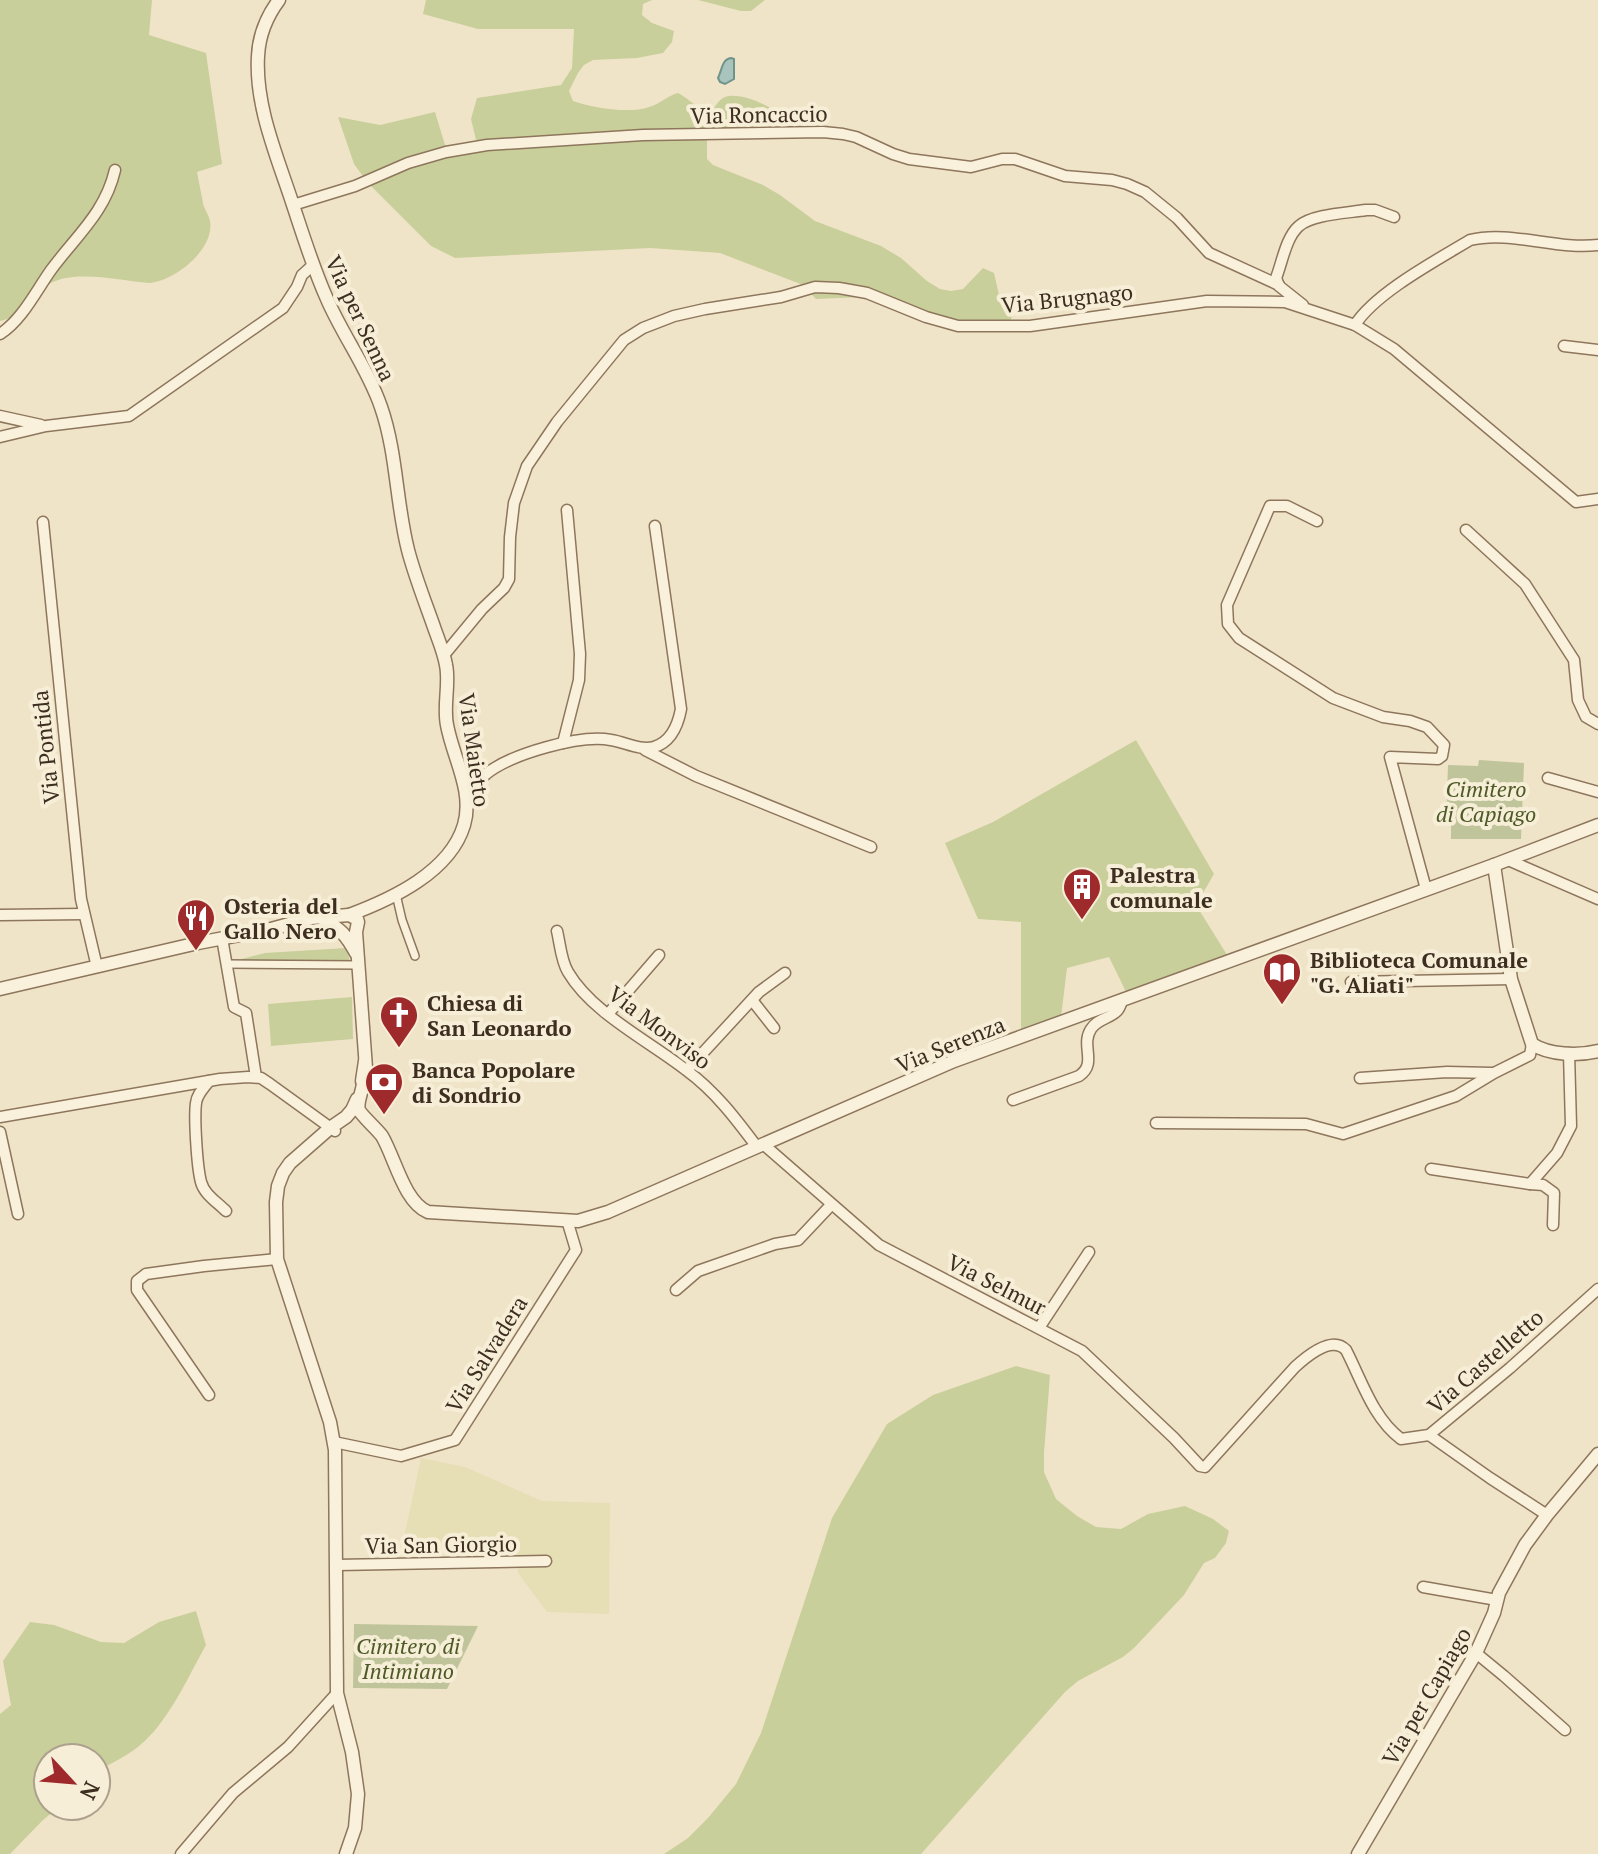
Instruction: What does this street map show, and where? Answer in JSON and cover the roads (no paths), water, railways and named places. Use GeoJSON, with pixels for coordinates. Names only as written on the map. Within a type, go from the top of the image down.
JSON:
{"type":"FeatureCollection","features":[{"type":"Feature","properties":{"kind":"street","name":"Via per Senna"},"geometry":{"type":"LineString","coordinates":[[279,0],[260,41],[258,74],[269,130],[327,300],[381,408],[394,459],[408,550],[444,655]]}},
{"type":"Feature","properties":{"kind":"street","name":"Via Roncaccio"},"geometry":{"type":"LineString","coordinates":[[293,205],[355,186],[408,163],[487,145],[643,135],[843,134],[909,159],[971,167],[1015,159],[1065,176],[1127,184],[1145,192],[1177,218],[1209,253],[1279,285],[1307,309]]}},
{"type":"Feature","properties":{"kind":"street"},"geometry":{"type":"LineString","coordinates":[[0,334],[11,327],[79,238],[110,190],[115,170]]}},
{"type":"Feature","properties":{"kind":"street"},"geometry":{"type":"LineString","coordinates":[[1279,285],[1276,278],[1298,226],[1311,219],[1366,210],[1394,217]]}},
{"type":"Feature","properties":{"kind":"street"},"geometry":{"type":"LineString","coordinates":[[1355,325],[1380,298],[1470,240],[1480,237],[1598,245]]}},
{"type":"Feature","properties":{"kind":"street"},"geometry":{"type":"LineString","coordinates":[[0,437],[46,426],[129,416],[283,308],[302,275],[313,265]]}},
{"type":"Feature","properties":{"kind":"street","name":"Via Brugnago"},"geometry":{"type":"LineString","coordinates":[[444,655],[509,579],[514,503],[527,466],[557,422],[624,340],[643,328],[674,316],[781,297],[815,287],[867,293],[926,317],[958,326],[1030,326],[1207,301],[1285,302],[1355,325],[1394,349],[1576,502],[1598,499]]}},
{"type":"Feature","properties":{"kind":"street"},"geometry":{"type":"LineString","coordinates":[[1564,346],[1598,350]]}},
{"type":"Feature","properties":{"kind":"street"},"geometry":{"type":"LineString","coordinates":[[0,416],[46,426]]}},
{"type":"Feature","properties":{"kind":"street"},"geometry":{"type":"LineString","coordinates":[[1317,521],[1287,506],[1270,506],[1227,605],[1228,624],[1239,638],[1333,698],[1383,717],[1427,727],[1444,745],[1442,756],[1438,759],[1390,757],[1426,889]]}},
{"type":"Feature","properties":{"kind":"street"},"geometry":{"type":"LineString","coordinates":[[563,743],[575,701],[580,667],[567,510]]}},
{"type":"Feature","properties":{"kind":"street","name":"Via Pontida"},"geometry":{"type":"LineString","coordinates":[[43,522],[81,899],[97,967]]}},
{"type":"Feature","properties":{"kind":"street"},"geometry":{"type":"LineString","coordinates":[[640,748],[651,748],[665,742],[679,720],[681,709],[655,526]]}},
{"type":"Feature","properties":{"kind":"street"},"geometry":{"type":"LineString","coordinates":[[1466,530],[1525,584],[1574,660],[1578,700],[1586,717],[1598,724]]}},
{"type":"Feature","properties":{"kind":"street","name":"Via Maietto"},"geometry":{"type":"LineString","coordinates":[[349,925],[377,904],[422,878],[450,855],[464,827],[467,799],[447,722],[447,666],[444,655]]}},
{"type":"Feature","properties":{"kind":"street"},"geometry":{"type":"LineString","coordinates":[[467,799],[487,774],[504,763],[563,743],[592,738],[612,740],[640,748],[696,776],[871,847]]}},
{"type":"Feature","properties":{"kind":"street"},"geometry":{"type":"LineString","coordinates":[[1548,778],[1598,792]]}},
{"type":"Feature","properties":{"kind":"street","name":"Via Serenza"},"geometry":{"type":"LineString","coordinates":[[362,1114],[382,1136],[411,1197],[423,1210],[578,1221],[608,1212],[954,1061],[1598,825]]}},
{"type":"Feature","properties":{"kind":"street"},"geometry":{"type":"LineString","coordinates":[[1508,860],[1598,899]]}},
{"type":"Feature","properties":{"kind":"street"},"geometry":{"type":"LineString","coordinates":[[1156,1123],[1306,1124],[1343,1134],[1456,1096],[1530,1055],[1532,1044],[1511,979],[1494,865]]}},
{"type":"Feature","properties":{"kind":"street"},"geometry":{"type":"LineString","coordinates":[[396,894],[415,956]]}},
{"type":"Feature","properties":{"kind":"street"},"geometry":{"type":"LineString","coordinates":[[0,915],[84,914]]}},
{"type":"Feature","properties":{"kind":"street"},"geometry":{"type":"LineString","coordinates":[[0,989],[320,917],[349,925],[357,960],[368,1094],[362,1114],[332,1129]]}},
{"type":"Feature","properties":{"kind":"street","name":"Via Monviso"},"geometry":{"type":"LineString","coordinates":[[557,931],[566,970],[586,996],[687,1070],[719,1098],[760,1146]]}},
{"type":"Feature","properties":{"kind":"street"},"geometry":{"type":"LineString","coordinates":[[222,938],[234,1007],[246,1013],[256,1077]]}},
{"type":"Feature","properties":{"kind":"street"},"geometry":{"type":"LineString","coordinates":[[608,1014],[659,955]]}},
{"type":"Feature","properties":{"kind":"street"},"geometry":{"type":"LineString","coordinates":[[227,964],[357,960]]}},
{"type":"Feature","properties":{"kind":"street"},"geometry":{"type":"LineString","coordinates":[[687,1070],[759,992],[785,973]]}},
{"type":"Feature","properties":{"kind":"street"},"geometry":{"type":"LineString","coordinates":[[1351,982],[1511,979]]}},
{"type":"Feature","properties":{"kind":"street"},"geometry":{"type":"LineString","coordinates":[[1013,1100],[1086,1071],[1088,1033],[1094,1023],[1117,1011],[1123,999]]}},
{"type":"Feature","properties":{"kind":"street"},"geometry":{"type":"LineString","coordinates":[[752,1000],[774,1028]]}},
{"type":"Feature","properties":{"kind":"street"},"geometry":{"type":"LineString","coordinates":[[1532,1044],[1541,1050],[1569,1053],[1598,1051]]}},
{"type":"Feature","properties":{"kind":"street"},"geometry":{"type":"LineString","coordinates":[[1530,1184],[1557,1153],[1571,1126],[1569,1053]]}},
{"type":"Feature","properties":{"kind":"street"},"geometry":{"type":"LineString","coordinates":[[346,1854],[355,1828],[358,1794],[352,1752],[337,1693],[334,1442],[328,1414],[277,1259],[276,1202],[283,1173],[299,1155],[352,1110],[365,1061]]}},
{"type":"Feature","properties":{"kind":"street"},"geometry":{"type":"LineString","coordinates":[[1360,1078],[1447,1072],[1494,1073]]}},
{"type":"Feature","properties":{"kind":"street"},"geometry":{"type":"LineString","coordinates":[[0,1117],[209,1081],[256,1077],[332,1129]]}},
{"type":"Feature","properties":{"kind":"street"},"geometry":{"type":"LineString","coordinates":[[362,1114],[358,1105],[364,1087],[363,1077]]}},
{"type":"Feature","properties":{"kind":"street"},"geometry":{"type":"LineString","coordinates":[[209,1081],[198,1095],[196,1104],[201,1182],[207,1193],[226,1211]]}},
{"type":"Feature","properties":{"kind":"street"},"geometry":{"type":"LineString","coordinates":[[0,1132],[18,1214]]}},
{"type":"Feature","properties":{"kind":"street","name":"Via Selmur"},"geometry":{"type":"LineString","coordinates":[[760,1146],[879,1245],[1082,1351],[1200,1466],[1205,1467]]}},
{"type":"Feature","properties":{"kind":"street"},"geometry":{"type":"LineString","coordinates":[[1431,1169],[1543,1185],[1554,1193],[1553,1225]]}},
{"type":"Feature","properties":{"kind":"street"},"geometry":{"type":"LineString","coordinates":[[676,1290],[698,1271],[775,1244],[798,1240],[831,1205]]}},
{"type":"Feature","properties":{"kind":"street","name":"Via Salvadera"},"geometry":{"type":"LineString","coordinates":[[334,1442],[401,1456],[455,1440],[576,1250],[567,1220]]}},
{"type":"Feature","properties":{"kind":"street"},"geometry":{"type":"LineString","coordinates":[[1039,1328],[1089,1252]]}},
{"type":"Feature","properties":{"kind":"street"},"geometry":{"type":"LineString","coordinates":[[209,1395],[137,1290],[137,1281],[146,1274],[277,1259]]}},
{"type":"Feature","properties":{"kind":"street","name":"Via Castelletto"},"geometry":{"type":"LineString","coordinates":[[1205,1467],[1295,1367],[1332,1344],[1341,1345],[1346,1350],[1379,1418],[1391,1432],[1401,1439],[1429,1435],[1598,1289]]}},
{"type":"Feature","properties":{"kind":"street"},"geometry":{"type":"LineString","coordinates":[[1429,1435],[1547,1515]]}},
{"type":"Feature","properties":{"kind":"street","name":"Via per Capiago"},"geometry":{"type":"LineString","coordinates":[[1358,1854],[1476,1653],[1494,1613],[1499,1593],[1525,1545],[1598,1454]]}},
{"type":"Feature","properties":{"kind":"street","name":"Via San Giorgio"},"geometry":{"type":"LineString","coordinates":[[337,1565],[546,1561]]}},
{"type":"Feature","properties":{"kind":"street"},"geometry":{"type":"LineString","coordinates":[[1423,1587],[1497,1600]]}},
{"type":"Feature","properties":{"kind":"street"},"geometry":{"type":"LineString","coordinates":[[1476,1653],[1565,1730]]}},
{"type":"Feature","properties":{"kind":"street"},"geometry":{"type":"LineString","coordinates":[[181,1854],[233,1793],[288,1747],[337,1693]]}},
{"type":"Feature","properties":{"kind":"water"},"geometry":{"type":"Polygon","coordinates":[[[734,59],[734,79],[725,84],[718,78],[724,63],[734,59]]]}},
{"type":"Feature","properties":{"kind":"place","name":"Palestra comunale"},"geometry":{"type":"Point","coordinates":[1082,921]}},
{"type":"Feature","properties":{"kind":"place","name":"Osteria del Gallo Nero"},"geometry":{"type":"Point","coordinates":[196,952]}},
{"type":"Feature","properties":{"kind":"place","name":"Biblioteca Comunale \"G. Aliati\""},"geometry":{"type":"Point","coordinates":[1282,1006]}},
{"type":"Feature","properties":{"kind":"place","name":"Chiesa di San Leonardo"},"geometry":{"type":"Point","coordinates":[399,1049]}},
{"type":"Feature","properties":{"kind":"place","name":"Banca Popolare di Sondrio"},"geometry":{"type":"Point","coordinates":[384,1116]}},
{"type":"Feature","properties":{"kind":"park label","name":"Cimitero di Capiago"},"geometry":{"type":"Point","coordinates":[1486,800]}},
{"type":"Feature","properties":{"kind":"park label","name":"Cimitero di Intimiano"},"geometry":{"type":"Point","coordinates":[408,1658]}}]}
